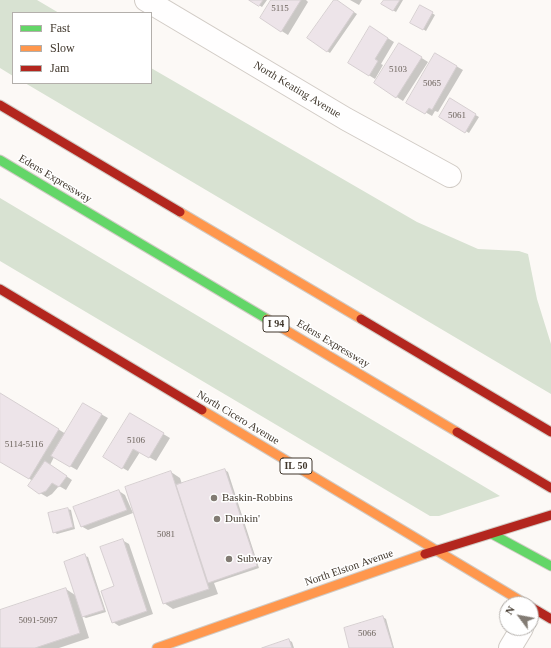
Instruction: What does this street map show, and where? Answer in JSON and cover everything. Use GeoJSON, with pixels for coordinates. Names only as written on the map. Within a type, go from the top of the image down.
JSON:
{"type":"FeatureCollection","features":[{"type":"Feature","properties":{"kind":"main road"},"geometry":{"type":"LineString","coordinates":[[0,105],[551,432]]}},
{"type":"Feature","properties":{"kind":"main road","name":"Edens Expressway"},"geometry":{"type":"LineString","coordinates":[[0,160],[551,488]]}},
{"type":"Feature","properties":{"kind":"main road","name":"North Cicero Avenue"},"geometry":{"type":"LineString","coordinates":[[0,289],[511,596]]}},
{"type":"Feature","properties":{"kind":"main road","name":"North Elston Avenue"},"geometry":{"type":"LineString","coordinates":[[157,648],[437,550],[551,515]]}},
{"type":"Feature","properties":{"kind":"main road"},"geometry":{"type":"LineString","coordinates":[[492,534],[551,566]]}},
{"type":"Feature","properties":{"kind":"street","name":"North Keating Avenue"},"geometry":{"type":"LineString","coordinates":[[146,0],[346,119],[450,176]]}},
{"type":"Feature","properties":{"kind":"street"},"geometry":{"type":"LineString","coordinates":[[510,648],[517,636]]}},
{"type":"Feature","properties":{"kind":"green space"},"geometry":{"type":"Polygon","coordinates":[[[0,0],[37,0],[57,12],[12,12],[12,75],[0,68],[0,0]]]}},
{"type":"Feature","properties":{"kind":"green space"},"geometry":{"type":"Polygon","coordinates":[[[152,69],[417,222],[478,249],[519,251],[528,254],[537,299],[551,344],[551,394],[27,84],[152,84],[152,69]]]}},
{"type":"Feature","properties":{"kind":"green space"},"geometry":{"type":"Polygon","coordinates":[[[0,198],[500,496],[439,516],[430,516],[0,261],[0,198]]]}},
{"type":"Feature","properties":{"kind":"building"},"geometry":{"type":"Polygon","coordinates":[[[249,0],[263,0],[259,6],[249,0]]]}},
{"type":"Feature","properties":{"kind":"building"},"geometry":{"type":"Polygon","coordinates":[[[271,0],[301,0],[281,32],[260,18],[271,0]]]}},
{"type":"Feature","properties":{"kind":"building"},"geometry":{"type":"Polygon","coordinates":[[[334,0],[337,0],[354,12],[327,52],[307,38],[334,0]]]}},
{"type":"Feature","properties":{"kind":"building"},"geometry":{"type":"Polygon","coordinates":[[[384,0],[400,0],[393,11],[381,4],[384,0]]]}},
{"type":"Feature","properties":{"kind":"building"},"geometry":{"type":"Polygon","coordinates":[[[420,5],[433,12],[423,30],[410,23],[420,5]]]}},
{"type":"Feature","properties":{"kind":"building"},"geometry":{"type":"Polygon","coordinates":[[[370,26],[388,38],[375,59],[378,61],[369,76],[348,63],[370,26]]]}},
{"type":"Feature","properties":{"kind":"building"},"geometry":{"type":"Polygon","coordinates":[[[399,43],[422,57],[396,98],[374,83],[399,43]]]}},
{"type":"Feature","properties":{"kind":"building"},"geometry":{"type":"Polygon","coordinates":[[[435,53],[457,66],[432,110],[429,108],[425,114],[406,103],[435,53]]]}},
{"type":"Feature","properties":{"kind":"building"},"geometry":{"type":"Polygon","coordinates":[[[450,98],[476,114],[465,133],[439,117],[450,98]]]}},
{"type":"Feature","properties":{"kind":"building"},"geometry":{"type":"Polygon","coordinates":[[[0,393],[59,429],[29,479],[0,462],[0,393]]]}},
{"type":"Feature","properties":{"kind":"building"},"geometry":{"type":"Polygon","coordinates":[[[83,403],[102,414],[70,467],[51,456],[83,403]]]}},
{"type":"Feature","properties":{"kind":"building"},"geometry":{"type":"Polygon","coordinates":[[[130,413],[164,433],[149,458],[133,449],[122,469],[103,457],[130,413]]]}},
{"type":"Feature","properties":{"kind":"building"},"geometry":{"type":"Polygon","coordinates":[[[45,461],[67,476],[59,487],[52,483],[46,491],[39,494],[28,486],[45,461]]]}},
{"type":"Feature","properties":{"kind":"building"},"geometry":{"type":"Polygon","coordinates":[[[225,469],[257,566],[208,583],[176,485],[225,469]]]}},
{"type":"Feature","properties":{"kind":"building"},"geometry":{"type":"Polygon","coordinates":[[[171,471],[209,589],[163,604],[125,487],[171,471]]]}},
{"type":"Feature","properties":{"kind":"building"},"geometry":{"type":"Polygon","coordinates":[[[119,490],[127,510],[81,527],[73,507],[119,490]]]}},
{"type":"Feature","properties":{"kind":"building"},"geometry":{"type":"Polygon","coordinates":[[[68,508],[73,527],[53,533],[48,513],[68,508]]]}},
{"type":"Feature","properties":{"kind":"building"},"geometry":{"type":"Polygon","coordinates":[[[123,539],[147,611],[112,623],[101,591],[114,586],[100,547],[123,539]]]}},
{"type":"Feature","properties":{"kind":"building"},"geometry":{"type":"Polygon","coordinates":[[[85,554],[104,610],[82,617],[64,562],[85,554]]]}},
{"type":"Feature","properties":{"kind":"building"},"geometry":{"type":"Polygon","coordinates":[[[66,588],[80,633],[35,648],[0,648],[0,610],[66,588]]]}},
{"type":"Feature","properties":{"kind":"building"},"geometry":{"type":"Polygon","coordinates":[[[383,616],[393,648],[349,648],[344,628],[383,616]]]}},
{"type":"Feature","properties":{"kind":"building"},"geometry":{"type":"Polygon","coordinates":[[[289,639],[292,648],[262,648],[289,639]]]}},
{"type":"Feature","properties":{"kind":"traffic: fast"},"geometry":{"type":"LineString","coordinates":[[0,160],[267,319]]}},
{"type":"Feature","properties":{"kind":"traffic: fast"},"geometry":{"type":"LineString","coordinates":[[492,534],[551,566]]}},
{"type":"Feature","properties":{"kind":"traffic: slow"},"geometry":{"type":"LineString","coordinates":[[180,212],[361,319]]}},
{"type":"Feature","properties":{"kind":"traffic: slow"},"geometry":{"type":"LineString","coordinates":[[267,319],[457,432]]}},
{"type":"Feature","properties":{"kind":"traffic: slow"},"geometry":{"type":"LineString","coordinates":[[202,410],[513,596]]}},
{"type":"Feature","properties":{"kind":"traffic: slow"},"geometry":{"type":"LineString","coordinates":[[157,648],[425,554]]}},
{"type":"Feature","properties":{"kind":"traffic: jam"},"geometry":{"type":"LineString","coordinates":[[0,105],[180,212]]}},
{"type":"Feature","properties":{"kind":"traffic: jam"},"geometry":{"type":"LineString","coordinates":[[0,289],[202,410]]}},
{"type":"Feature","properties":{"kind":"traffic: jam"},"geometry":{"type":"LineString","coordinates":[[361,319],[551,432]]}},
{"type":"Feature","properties":{"kind":"traffic: jam"},"geometry":{"type":"LineString","coordinates":[[457,432],[551,488]]}},
{"type":"Feature","properties":{"kind":"traffic: jam"},"geometry":{"type":"LineString","coordinates":[[425,554],[551,515]]}},
{"type":"Feature","properties":{"kind":"traffic: jam"},"geometry":{"type":"LineString","coordinates":[[539,612],[551,619]]}},
{"type":"Feature","properties":{"kind":"place","name":"Baskin-Robbins"},"geometry":{"type":"Point","coordinates":[214,498]}},
{"type":"Feature","properties":{"kind":"place","name":"Dunkin'"},"geometry":{"type":"Point","coordinates":[217,519]}},
{"type":"Feature","properties":{"kind":"place","name":"Subway"},"geometry":{"type":"Point","coordinates":[229,559]}}]}
